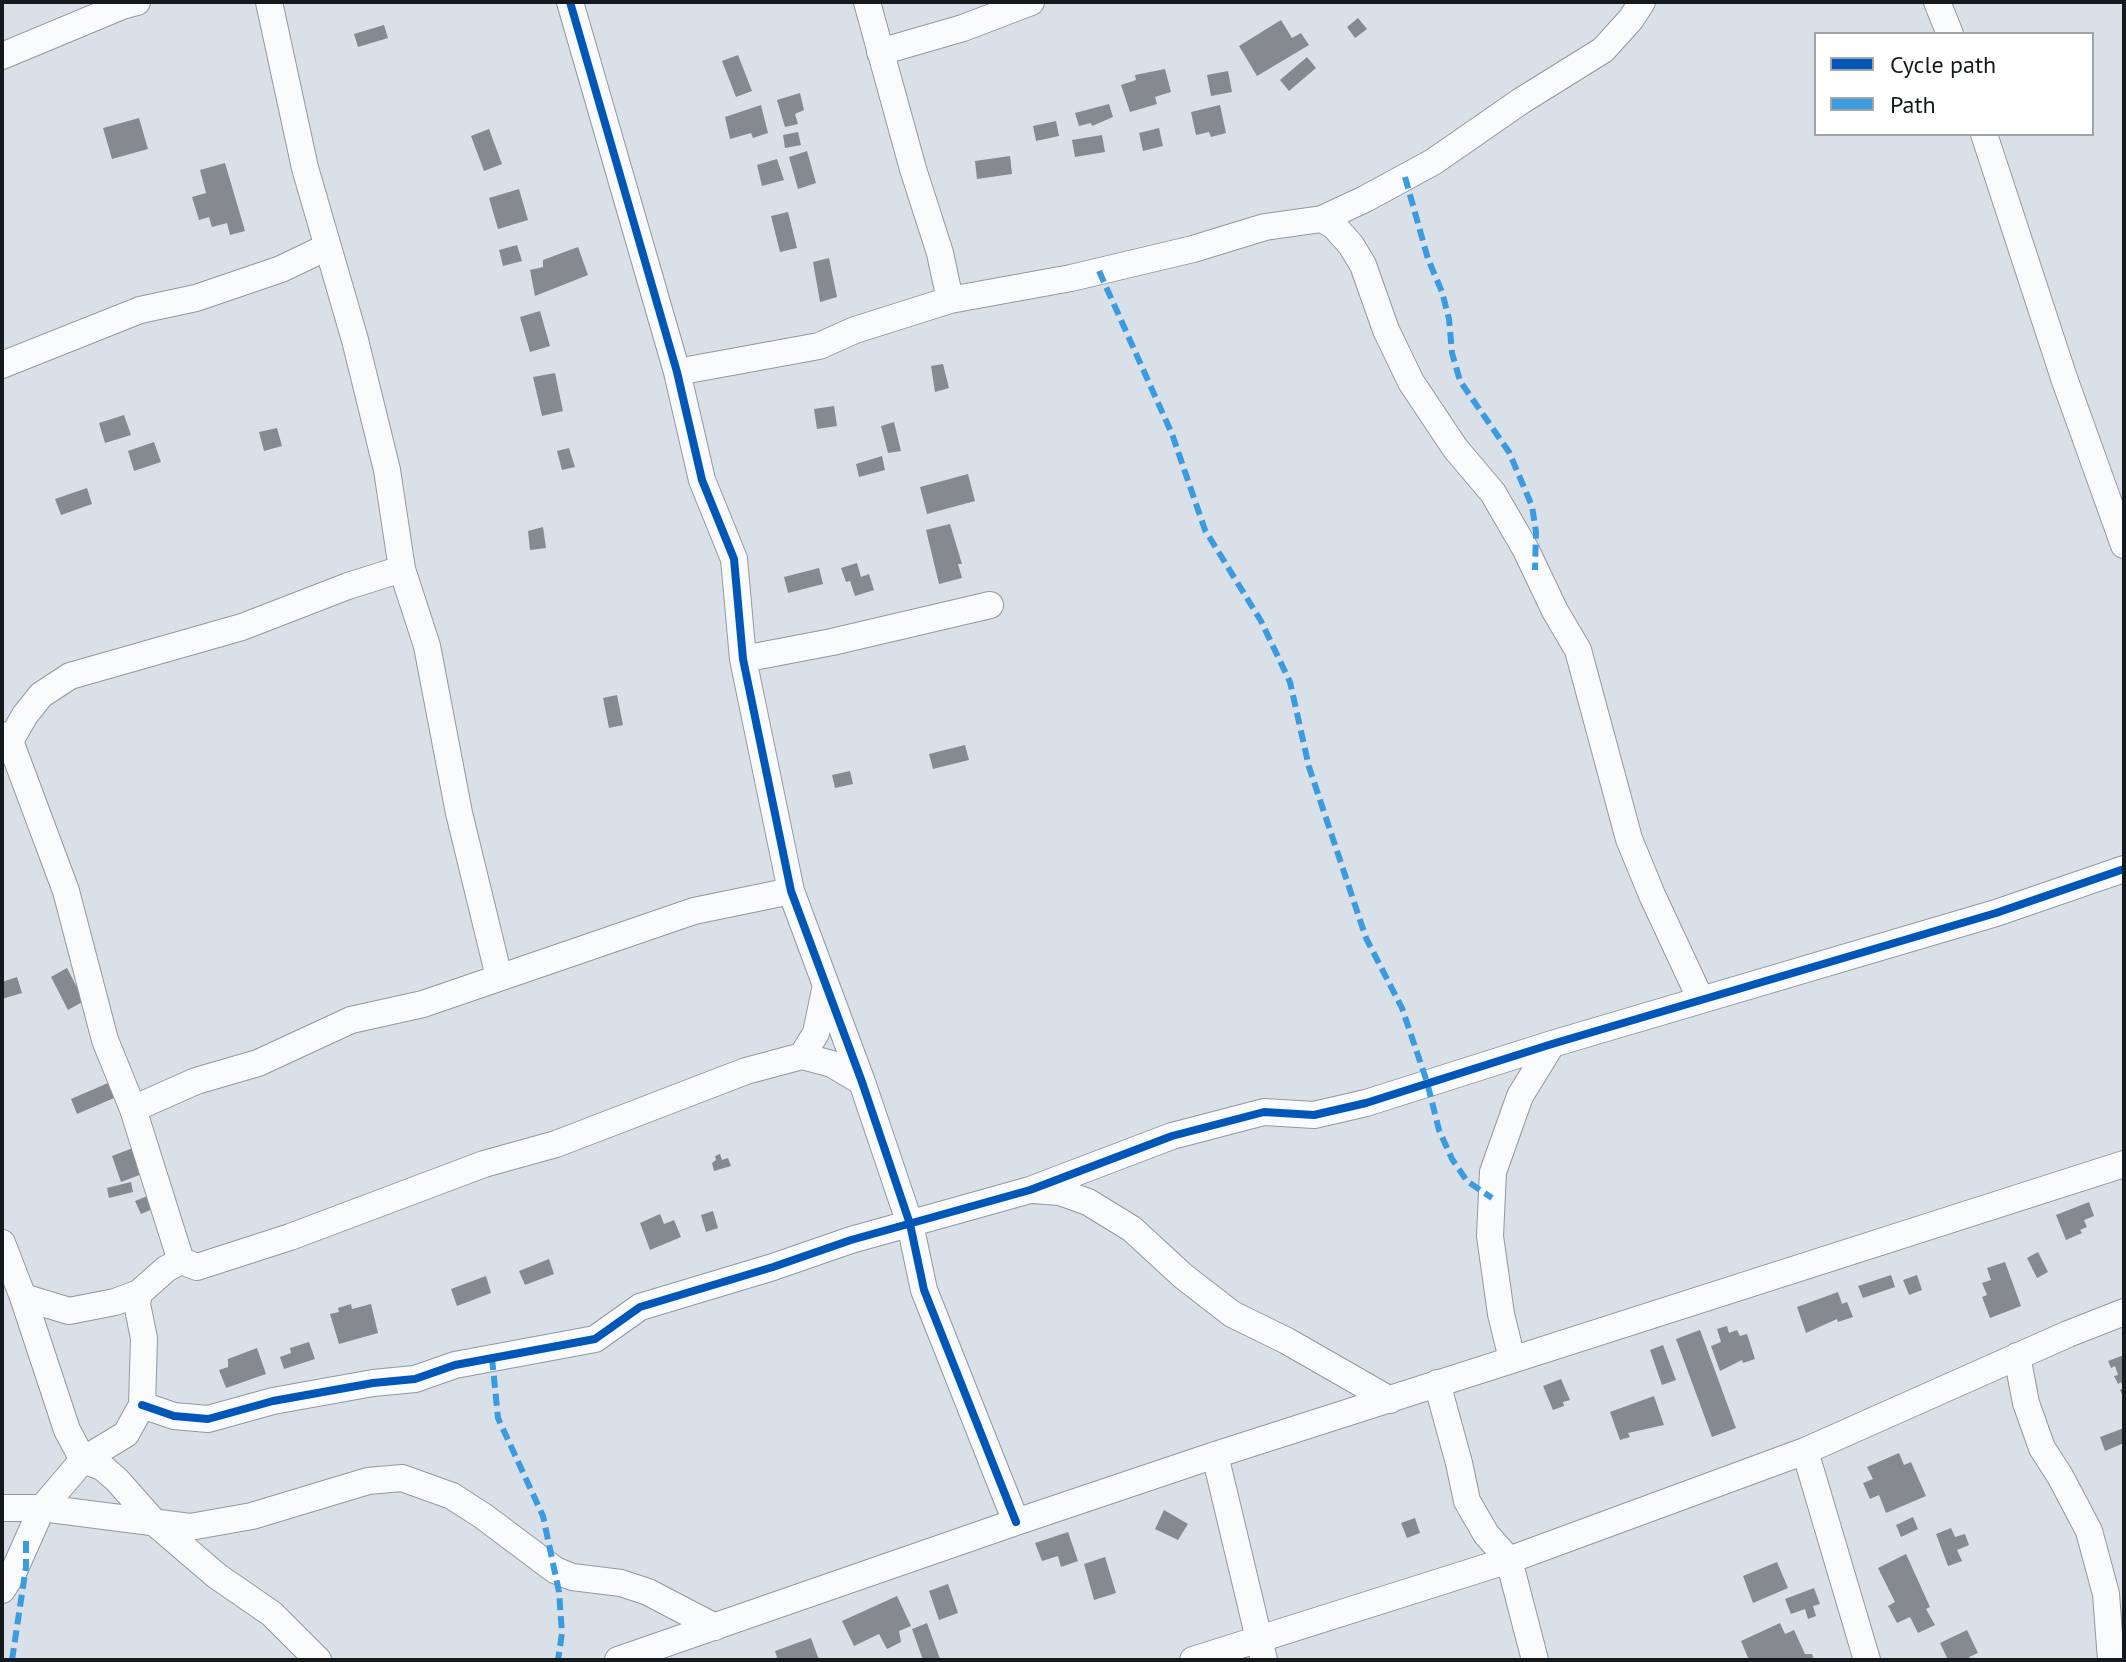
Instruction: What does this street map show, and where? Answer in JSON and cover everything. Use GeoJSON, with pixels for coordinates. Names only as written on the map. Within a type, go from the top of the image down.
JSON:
{"type":"FeatureCollection","features":[{"type":"Feature","properties":{"kind":"street"},"geometry":{"type":"LineString","coordinates":[[2,56],[137,2]]}},
{"type":"Feature","properties":{"kind":"street"},"geometry":{"type":"LineString","coordinates":[[269,2],[305,168],[355,340],[387,470],[402,569],[427,646],[459,813],[499,977]]}},
{"type":"Feature","properties":{"kind":"street"},"geometry":{"type":"LineString","coordinates":[[570,2],[677,372],[702,480],[734,559],[743,659],[791,891],[862,1082],[910,1224],[924,1290],[1016,1522]]}},
{"type":"Feature","properties":{"kind":"street"},"geometry":{"type":"LineString","coordinates":[[867,2],[940,253],[950,300]]}},
{"type":"Feature","properties":{"kind":"street"},"geometry":{"type":"LineString","coordinates":[[880,52],[963,28],[1031,2]]}},
{"type":"Feature","properties":{"kind":"street"},"geometry":{"type":"LineString","coordinates":[[677,372],[819,346],[855,330],[950,300],[1071,278],[1193,249],[1265,227],[1322,219],[1433,162],[1521,101],[1603,50],[1642,2]]}},
{"type":"Feature","properties":{"kind":"street"},"geometry":{"type":"LineString","coordinates":[[1937,2],[1949,32]]}},
{"type":"Feature","properties":{"kind":"street"},"geometry":{"type":"LineString","coordinates":[[1985,136],[2064,378],[2124,545]]}},
{"type":"Feature","properties":{"kind":"street"},"geometry":{"type":"LineString","coordinates":[[1351,245],[1354,224],[1365,199]]}},
{"type":"Feature","properties":{"kind":"street"},"geometry":{"type":"LineString","coordinates":[[1322,219],[1334,226],[1351,245],[1363,265],[1386,330],[1411,382],[1455,448],[1493,493],[1578,650],[1629,839],[1701,1000]]}},
{"type":"Feature","properties":{"kind":"street"},"geometry":{"type":"LineString","coordinates":[[2,365],[140,310],[196,298],[281,269],[327,247]]}},
{"type":"Feature","properties":{"kind":"street"},"geometry":{"type":"LineString","coordinates":[[181,1261],[133,1109],[105,1040],[66,891],[6,738],[41,695],[70,676],[242,627],[348,586],[402,569]]}},
{"type":"Feature","properties":{"kind":"street"},"geometry":{"type":"LineString","coordinates":[[743,659],[832,642],[990,605]]}},
{"type":"Feature","properties":{"kind":"street"},"geometry":{"type":"LineString","coordinates":[[142,1405],[166,1414],[208,1419],[273,1401],[373,1383],[415,1379],[455,1365],[595,1339],[640,1307],[851,1240],[1030,1190],[1172,1136],[1264,1112],[1314,1115],[1366,1103],[1552,1044],[1996,913],[2124,869]]}},
{"type":"Feature","properties":{"kind":"street"},"geometry":{"type":"LineString","coordinates":[[133,1109],[196,1081],[258,1063],[351,1020],[423,1004],[694,911],[791,891]]}},
{"type":"Feature","properties":{"kind":"street"},"geometry":{"type":"LineString","coordinates":[[802,1056],[816,1033],[826,985]]}},
{"type":"Feature","properties":{"kind":"street"},"geometry":{"type":"LineString","coordinates":[[1512,1359],[1501,1314],[1490,1236],[1493,1172],[1520,1096],[1552,1044]]}},
{"type":"Feature","properties":{"kind":"street"},"geometry":{"type":"LineString","coordinates":[[23,1297],[69,1311],[115,1302],[139,1293],[166,1269],[181,1261],[197,1267],[290,1237],[484,1164],[556,1144],[746,1071],[802,1056],[832,1064],[862,1082]]}},
{"type":"Feature","properties":{"kind":"street"},"geometry":{"type":"LineString","coordinates":[[618,1660],[1215,1455],[2124,1164]]}},
{"type":"Feature","properties":{"kind":"street"},"geometry":{"type":"LineString","coordinates":[[1030,1190],[1060,1192],[1088,1202],[1132,1229],[1183,1276],[1232,1314],[1287,1341],[1390,1400]]}},
{"type":"Feature","properties":{"kind":"street"},"geometry":{"type":"LineString","coordinates":[[2,1243],[67,1430],[83,1460],[110,1473],[155,1523],[217,1576],[272,1614],[318,1660]]}},
{"type":"Feature","properties":{"kind":"street"},"geometry":{"type":"LineString","coordinates":[[2,1590],[13,1573],[42,1508],[83,1460],[126,1434],[142,1405],[144,1338],[137,1304],[139,1293]]}},
{"type":"Feature","properties":{"kind":"street"},"geometry":{"type":"LineString","coordinates":[[1193,1660],[1261,1650],[1805,1451],[2017,1356],[2124,1312]]}},
{"type":"Feature","properties":{"kind":"street"},"geometry":{"type":"LineString","coordinates":[[2017,1356],[2026,1403],[2042,1448],[2089,1531],[2106,1594],[2111,1660]]}},
{"type":"Feature","properties":{"kind":"street"},"geometry":{"type":"LineString","coordinates":[[1437,1383],[1467,1501],[1486,1534],[1509,1560],[1535,1660]]}},
{"type":"Feature","properties":{"kind":"street"},"geometry":{"type":"LineString","coordinates":[[1805,1451],[1867,1660]]}},
{"type":"Feature","properties":{"kind":"street"},"geometry":{"type":"LineString","coordinates":[[1215,1455],[1261,1650]]}},
{"type":"Feature","properties":{"kind":"street"},"geometry":{"type":"LineString","coordinates":[[2,1508],[42,1508],[190,1527],[231,1521],[368,1481],[402,1478],[452,1496],[555,1570],[572,1577],[621,1583],[648,1592],[715,1627]]}},
{"type":"Feature","properties":{"kind":"building"},"geometry":{"type":"Polygon","coordinates":[[[1358,18],[1367,29],[1355,38],[1347,27],[1358,18]]]}},
{"type":"Feature","properties":{"kind":"building"},"geometry":{"type":"Polygon","coordinates":[[[1281,20],[1292,38],[1301,33],[1309,45],[1257,76],[1239,46],[1281,20]]]}},
{"type":"Feature","properties":{"kind":"building"},"geometry":{"type":"Polygon","coordinates":[[[384,25],[388,38],[358,47],[354,34],[384,25]]]}},
{"type":"Feature","properties":{"kind":"building"},"geometry":{"type":"Polygon","coordinates":[[[738,55],[752,91],[736,97],[722,61],[738,55]]]}},
{"type":"Feature","properties":{"kind":"building"},"geometry":{"type":"Polygon","coordinates":[[[1307,57],[1316,68],[1289,91],[1280,80],[1307,57]]]}},
{"type":"Feature","properties":{"kind":"building"},"geometry":{"type":"Polygon","coordinates":[[[1165,69],[1171,92],[1155,97],[1157,104],[1130,112],[1121,85],[1136,80],[1135,75],[1165,69]]]}},
{"type":"Feature","properties":{"kind":"building"},"geometry":{"type":"Polygon","coordinates":[[[1228,71],[1232,92],[1211,96],[1207,75],[1228,71]]]}},
{"type":"Feature","properties":{"kind":"building"},"geometry":{"type":"Polygon","coordinates":[[[800,93],[804,110],[795,114],[798,124],[785,127],[777,100],[800,93]]]}},
{"type":"Feature","properties":{"kind":"building"},"geometry":{"type":"Polygon","coordinates":[[[1109,104],[1113,117],[1092,126],[1091,123],[1079,126],[1075,113],[1109,104]]]}},
{"type":"Feature","properties":{"kind":"building"},"geometry":{"type":"Polygon","coordinates":[[[761,105],[768,133],[753,138],[751,133],[730,139],[725,117],[761,105]]]}},
{"type":"Feature","properties":{"kind":"building"},"geometry":{"type":"Polygon","coordinates":[[[1220,105],[1226,133],[1211,137],[1209,132],[1196,135],[1191,112],[1220,105]]]}},
{"type":"Feature","properties":{"kind":"building"},"geometry":{"type":"Polygon","coordinates":[[[139,118],[148,149],[112,159],[103,128],[139,118]]]}},
{"type":"Feature","properties":{"kind":"building"},"geometry":{"type":"Polygon","coordinates":[[[1056,121],[1059,136],[1036,141],[1033,126],[1056,121]]]}},
{"type":"Feature","properties":{"kind":"building"},"geometry":{"type":"Polygon","coordinates":[[[1159,128],[1163,146],[1143,151],[1139,133],[1159,128]]]}},
{"type":"Feature","properties":{"kind":"building"},"geometry":{"type":"Polygon","coordinates":[[[489,129],[502,164],[484,171],[471,136],[489,129]]]}},
{"type":"Feature","properties":{"kind":"building"},"geometry":{"type":"Polygon","coordinates":[[[798,132],[801,145],[785,148],[783,135],[798,132]]]}},
{"type":"Feature","properties":{"kind":"building"},"geometry":{"type":"Polygon","coordinates":[[[1102,135],[1105,152],[1075,157],[1072,140],[1102,135]]]}},
{"type":"Feature","properties":{"kind":"building"},"geometry":{"type":"Polygon","coordinates":[[[807,151],[816,183],[798,189],[789,157],[807,151]]]}},
{"type":"Feature","properties":{"kind":"building"},"geometry":{"type":"Polygon","coordinates":[[[1010,156],[1012,174],[977,179],[975,161],[1010,156]]]}},
{"type":"Feature","properties":{"kind":"building"},"geometry":{"type":"Polygon","coordinates":[[[777,159],[784,180],[762,186],[757,165],[777,159]]]}},
{"type":"Feature","properties":{"kind":"building"},"geometry":{"type":"Polygon","coordinates":[[[225,163],[245,231],[230,235],[227,223],[212,227],[209,217],[199,220],[192,197],[206,193],[200,170],[225,163]]]}},
{"type":"Feature","properties":{"kind":"building"},"geometry":{"type":"Polygon","coordinates":[[[519,189],[528,220],[498,229],[489,198],[519,189]]]}},
{"type":"Feature","properties":{"kind":"building"},"geometry":{"type":"Polygon","coordinates":[[[788,212],[797,248],[780,252],[771,216],[788,212]]]}},
{"type":"Feature","properties":{"kind":"building"},"geometry":{"type":"Polygon","coordinates":[[[517,245],[522,261],[503,266],[499,250],[517,245]]]}},
{"type":"Feature","properties":{"kind":"building"},"geometry":{"type":"Polygon","coordinates":[[[578,247],[588,275],[535,296],[530,270],[543,267],[543,260],[578,247]]]}},
{"type":"Feature","properties":{"kind":"building"},"geometry":{"type":"Polygon","coordinates":[[[829,258],[837,297],[820,302],[813,262],[829,258]]]}},
{"type":"Feature","properties":{"kind":"building"},"geometry":{"type":"Polygon","coordinates":[[[540,311],[550,346],[530,352],[520,317],[540,311]]]}},
{"type":"Feature","properties":{"kind":"building"},"geometry":{"type":"Polygon","coordinates":[[[943,364],[949,388],[935,392],[931,366],[943,364]]]}},
{"type":"Feature","properties":{"kind":"building"},"geometry":{"type":"Polygon","coordinates":[[[555,373],[563,411],[542,416],[533,377],[555,373]]]}},
{"type":"Feature","properties":{"kind":"building"},"geometry":{"type":"Polygon","coordinates":[[[834,406],[837,426],[817,429],[814,409],[834,406]]]}},
{"type":"Feature","properties":{"kind":"building"},"geometry":{"type":"Polygon","coordinates":[[[124,415],[131,435],[105,443],[99,423],[124,415]]]}},
{"type":"Feature","properties":{"kind":"building"},"geometry":{"type":"Polygon","coordinates":[[[894,422],[901,451],[888,453],[881,426],[894,422]]]}},
{"type":"Feature","properties":{"kind":"building"},"geometry":{"type":"Polygon","coordinates":[[[277,428],[282,446],[264,451],[259,432],[277,428]]]}},
{"type":"Feature","properties":{"kind":"building"},"geometry":{"type":"Polygon","coordinates":[[[154,442],[161,462],[134,471],[128,451],[154,442]]]}},
{"type":"Feature","properties":{"kind":"building"},"geometry":{"type":"Polygon","coordinates":[[[569,448],[575,467],[562,470],[557,451],[569,448]]]}},
{"type":"Feature","properties":{"kind":"building"},"geometry":{"type":"Polygon","coordinates":[[[882,456],[885,470],[859,477],[856,464],[882,456]]]}},
{"type":"Feature","properties":{"kind":"building"},"geometry":{"type":"Polygon","coordinates":[[[968,474],[975,501],[927,514],[920,487],[968,474]]]}},
{"type":"Feature","properties":{"kind":"building"},"geometry":{"type":"Polygon","coordinates":[[[87,488],[92,504],[61,515],[55,499],[87,488]]]}},
{"type":"Feature","properties":{"kind":"building"},"geometry":{"type":"Polygon","coordinates":[[[950,524],[962,564],[958,564],[962,578],[939,584],[926,530],[950,524]]]}},
{"type":"Feature","properties":{"kind":"building"},"geometry":{"type":"Polygon","coordinates":[[[543,527],[546,548],[530,550],[528,531],[543,527]]]}},
{"type":"Feature","properties":{"kind":"building"},"geometry":{"type":"Polygon","coordinates":[[[857,563],[861,577],[869,574],[874,590],[855,596],[841,568],[857,563]]]}},
{"type":"Feature","properties":{"kind":"building"},"geometry":{"type":"Polygon","coordinates":[[[819,568],[823,584],[788,593],[784,577],[819,568]]]}},
{"type":"Feature","properties":{"kind":"building"},"geometry":{"type":"Polygon","coordinates":[[[617,695],[623,725],[609,728],[603,698],[617,695]]]}},
{"type":"Feature","properties":{"kind":"building"},"geometry":{"type":"Polygon","coordinates":[[[965,745],[969,760],[933,769],[929,754],[965,745]]]}},
{"type":"Feature","properties":{"kind":"building"},"geometry":{"type":"Polygon","coordinates":[[[850,771],[853,784],[835,788],[832,775],[850,771]]]}},
{"type":"Feature","properties":{"kind":"building"},"geometry":{"type":"Polygon","coordinates":[[[67,968],[84,1001],[68,1010],[51,977],[67,968]]]}},
{"type":"Feature","properties":{"kind":"building"},"geometry":{"type":"Polygon","coordinates":[[[17,977],[22,993],[2,999],[2,982],[17,977]]]}},
{"type":"Feature","properties":{"kind":"building"},"geometry":{"type":"Polygon","coordinates":[[[108,1083],[114,1098],[77,1114],[71,1099],[108,1083]]]}},
{"type":"Feature","properties":{"kind":"building"},"geometry":{"type":"Polygon","coordinates":[[[133,1148],[142,1174],[121,1182],[112,1156],[133,1148]]]}},
{"type":"Feature","properties":{"kind":"building"},"geometry":{"type":"Polygon","coordinates":[[[720,1154],[722,1160],[728,1158],[731,1166],[714,1171],[712,1163],[716,1160],[715,1156],[720,1154]]]}},
{"type":"Feature","properties":{"kind":"building"},"geometry":{"type":"Polygon","coordinates":[[[131,1182],[133,1192],[109,1198],[107,1188],[131,1182]]]}},
{"type":"Feature","properties":{"kind":"building"},"geometry":{"type":"Polygon","coordinates":[[[150,1195],[155,1208],[141,1214],[135,1201],[150,1195]]]}},
{"type":"Feature","properties":{"kind":"building"},"geometry":{"type":"Polygon","coordinates":[[[2089,1202],[2094,1216],[2084,1220],[2087,1227],[2080,1230],[2082,1233],[2066,1240],[2056,1215],[2089,1202]]]}},
{"type":"Feature","properties":{"kind":"building"},"geometry":{"type":"Polygon","coordinates":[[[713,1211],[718,1228],[706,1232],[701,1215],[713,1211]]]}},
{"type":"Feature","properties":{"kind":"building"},"geometry":{"type":"Polygon","coordinates":[[[660,1214],[664,1224],[674,1220],[681,1237],[650,1250],[640,1223],[660,1214]]]}},
{"type":"Feature","properties":{"kind":"building"},"geometry":{"type":"Polygon","coordinates":[[[2038,1252],[2048,1272],[2037,1278],[2027,1258],[2038,1252]]]}},
{"type":"Feature","properties":{"kind":"building"},"geometry":{"type":"Polygon","coordinates":[[[549,1259],[554,1274],[525,1285],[519,1271],[549,1259]]]}},
{"type":"Feature","properties":{"kind":"building"},"geometry":{"type":"Polygon","coordinates":[[[2005,1262],[2021,1306],[1990,1318],[1982,1297],[1987,1295],[1982,1283],[1991,1280],[1987,1268],[2005,1262]]]}},
{"type":"Feature","properties":{"kind":"building"},"geometry":{"type":"Polygon","coordinates":[[[1891,1275],[1895,1287],[1863,1298],[1858,1286],[1891,1275]]]}},
{"type":"Feature","properties":{"kind":"building"},"geometry":{"type":"Polygon","coordinates":[[[1917,1275],[1922,1290],[1909,1295],[1903,1280],[1917,1275]]]}},
{"type":"Feature","properties":{"kind":"building"},"geometry":{"type":"Polygon","coordinates":[[[486,1276],[491,1293],[457,1306],[451,1289],[486,1276]]]}},
{"type":"Feature","properties":{"kind":"building"},"geometry":{"type":"Polygon","coordinates":[[[1838,1292],[1842,1304],[1847,1302],[1853,1317],[1838,1322],[1837,1319],[1806,1333],[1797,1307],[1838,1292]]]}},
{"type":"Feature","properties":{"kind":"building"},"geometry":{"type":"Polygon","coordinates":[[[351,1304],[352,1309],[371,1304],[378,1333],[339,1344],[330,1314],[351,1304]]]}},
{"type":"Feature","properties":{"kind":"building"},"geometry":{"type":"Polygon","coordinates":[[[1727,1326],[1729,1333],[1737,1330],[1740,1336],[1747,1334],[1755,1359],[1743,1363],[1742,1360],[1720,1371],[1711,1346],[1721,1342],[1717,1329],[1727,1326]]]}},
{"type":"Feature","properties":{"kind":"building"},"geometry":{"type":"Polygon","coordinates":[[[1700,1330],[1736,1428],[1712,1437],[1676,1339],[1700,1330]]]}},
{"type":"Feature","properties":{"kind":"building"},"geometry":{"type":"Polygon","coordinates":[[[309,1342],[315,1359],[284,1369],[280,1357],[291,1353],[290,1348],[309,1342]]]}},
{"type":"Feature","properties":{"kind":"building"},"geometry":{"type":"Polygon","coordinates":[[[1663,1345],[1676,1380],[1662,1385],[1650,1350],[1663,1345]]]}},
{"type":"Feature","properties":{"kind":"building"},"geometry":{"type":"Polygon","coordinates":[[[257,1348],[266,1374],[226,1388],[219,1370],[228,1367],[228,1359],[257,1348]]]}},
{"type":"Feature","properties":{"kind":"building"},"geometry":{"type":"Polygon","coordinates":[[[2124,1355],[2124,1399],[2121,1382],[2118,1384],[2114,1376],[2118,1375],[2115,1366],[2111,1368],[2108,1361],[2124,1355]]]}},
{"type":"Feature","properties":{"kind":"building"},"geometry":{"type":"Polygon","coordinates":[[[1561,1379],[1570,1400],[1553,1410],[1543,1386],[1561,1379]]]}},
{"type":"Feature","properties":{"kind":"building"},"geometry":{"type":"Polygon","coordinates":[[[1654,1396],[1664,1425],[1628,1433],[1630,1437],[1620,1440],[1610,1412],[1654,1396]]]}},
{"type":"Feature","properties":{"kind":"building"},"geometry":{"type":"Polygon","coordinates":[[[2124,1428],[2124,1443],[2105,1451],[2100,1437],[2124,1428]]]}},
{"type":"Feature","properties":{"kind":"building"},"geometry":{"type":"Polygon","coordinates":[[[1899,1453],[1904,1465],[1911,1462],[1926,1496],[1886,1513],[1879,1495],[1870,1499],[1863,1483],[1873,1479],[1867,1467],[1899,1453]]]}},
{"type":"Feature","properties":{"kind":"building"},"geometry":{"type":"Polygon","coordinates":[[[1164,1510],[1188,1524],[1178,1540],[1155,1529],[1164,1510]]]}},
{"type":"Feature","properties":{"kind":"building"},"geometry":{"type":"Polygon","coordinates":[[[1913,1517],[1918,1529],[1901,1537],[1896,1525],[1913,1517]]]}},
{"type":"Feature","properties":{"kind":"building"},"geometry":{"type":"Polygon","coordinates":[[[1415,1518],[1420,1533],[1407,1538],[1401,1523],[1415,1518]]]}},
{"type":"Feature","properties":{"kind":"building"},"geometry":{"type":"Polygon","coordinates":[[[1951,1528],[1955,1537],[1965,1534],[1969,1545],[1957,1550],[1962,1561],[1948,1566],[1936,1534],[1951,1528]]]}},
{"type":"Feature","properties":{"kind":"building"},"geometry":{"type":"Polygon","coordinates":[[[1068,1532],[1078,1561],[1061,1567],[1058,1556],[1042,1561],[1035,1543],[1068,1532]]]}},
{"type":"Feature","properties":{"kind":"building"},"geometry":{"type":"Polygon","coordinates":[[[1906,1554],[1935,1625],[1918,1633],[1910,1617],[1897,1623],[1888,1606],[1895,1602],[1878,1568],[1906,1554]]]}},
{"type":"Feature","properties":{"kind":"building"},"geometry":{"type":"Polygon","coordinates":[[[1105,1557],[1116,1593],[1094,1600],[1084,1564],[1105,1557]]]}},
{"type":"Feature","properties":{"kind":"building"},"geometry":{"type":"Polygon","coordinates":[[[1777,1562],[1788,1588],[1753,1603],[1743,1576],[1777,1562]]]}},
{"type":"Feature","properties":{"kind":"building"},"geometry":{"type":"Polygon","coordinates":[[[948,1584],[958,1613],[939,1620],[929,1591],[948,1584]]]}},
{"type":"Feature","properties":{"kind":"building"},"geometry":{"type":"Polygon","coordinates":[[[1814,1588],[1820,1604],[1813,1606],[1816,1616],[1808,1619],[1805,1609],[1791,1614],[1785,1599],[1814,1588]]]}},
{"type":"Feature","properties":{"kind":"building"},"geometry":{"type":"Polygon","coordinates":[[[897,1596],[911,1626],[899,1631],[901,1642],[887,1649],[879,1634],[854,1646],[842,1621],[897,1596]]]}},
{"type":"Feature","properties":{"kind":"building"},"geometry":{"type":"Polygon","coordinates":[[[927,1623],[940,1659],[937,1660],[923,1660],[912,1629],[927,1623]]]}},
{"type":"Feature","properties":{"kind":"building"},"geometry":{"type":"Polygon","coordinates":[[[1780,1623],[1785,1634],[1794,1630],[1805,1654],[1812,1654],[1814,1660],[1749,1660],[1741,1641],[1780,1623]]]}},
{"type":"Feature","properties":{"kind":"building"},"geometry":{"type":"Polygon","coordinates":[[[1967,1630],[1978,1653],[1969,1657],[1971,1660],[1948,1660],[1940,1643],[1967,1630]]]}},
{"type":"Feature","properties":{"kind":"building"},"geometry":{"type":"Polygon","coordinates":[[[811,1638],[819,1660],[778,1660],[775,1651],[811,1638]]]}},
{"type":"Feature","properties":{"kind":"marked path"},"geometry":{"type":"LineString","coordinates":[[1405,177],[1428,259],[1442,292],[1460,381],[1509,452],[1532,506],[1536,532],[1535,570]]}},
{"type":"Feature","properties":{"kind":"marked path"},"geometry":{"type":"LineString","coordinates":[[1099,271],[1172,434],[1205,530],[1261,621],[1290,682],[1309,767],[1366,938],[1402,1008],[1427,1082],[1439,1130],[1452,1159],[1467,1181],[1492,1198]]}},
{"type":"Feature","properties":{"kind":"marked path"},"geometry":{"type":"LineString","coordinates":[[492,1358],[498,1418],[543,1516],[559,1592],[562,1633],[558,1660]]}},
{"type":"Feature","properties":{"kind":"marked path"},"geometry":{"type":"LineString","coordinates":[[12,1660],[26,1567],[26,1541]]}},
{"type":"Feature","properties":{"kind":"cycle path"},"geometry":{"type":"LineString","coordinates":[[570,2],[677,372],[702,480],[734,559],[743,659],[791,891],[862,1082],[910,1224],[924,1290],[1016,1522]]}},
{"type":"Feature","properties":{"kind":"cycle path"},"geometry":{"type":"LineString","coordinates":[[142,1405],[174,1416],[208,1419],[273,1401],[373,1383],[415,1379],[455,1365],[595,1339],[640,1307],[851,1240],[1030,1190],[1172,1136],[1264,1112],[1314,1115],[1366,1103],[1552,1044],[1996,913],[2124,869]]}}]}
